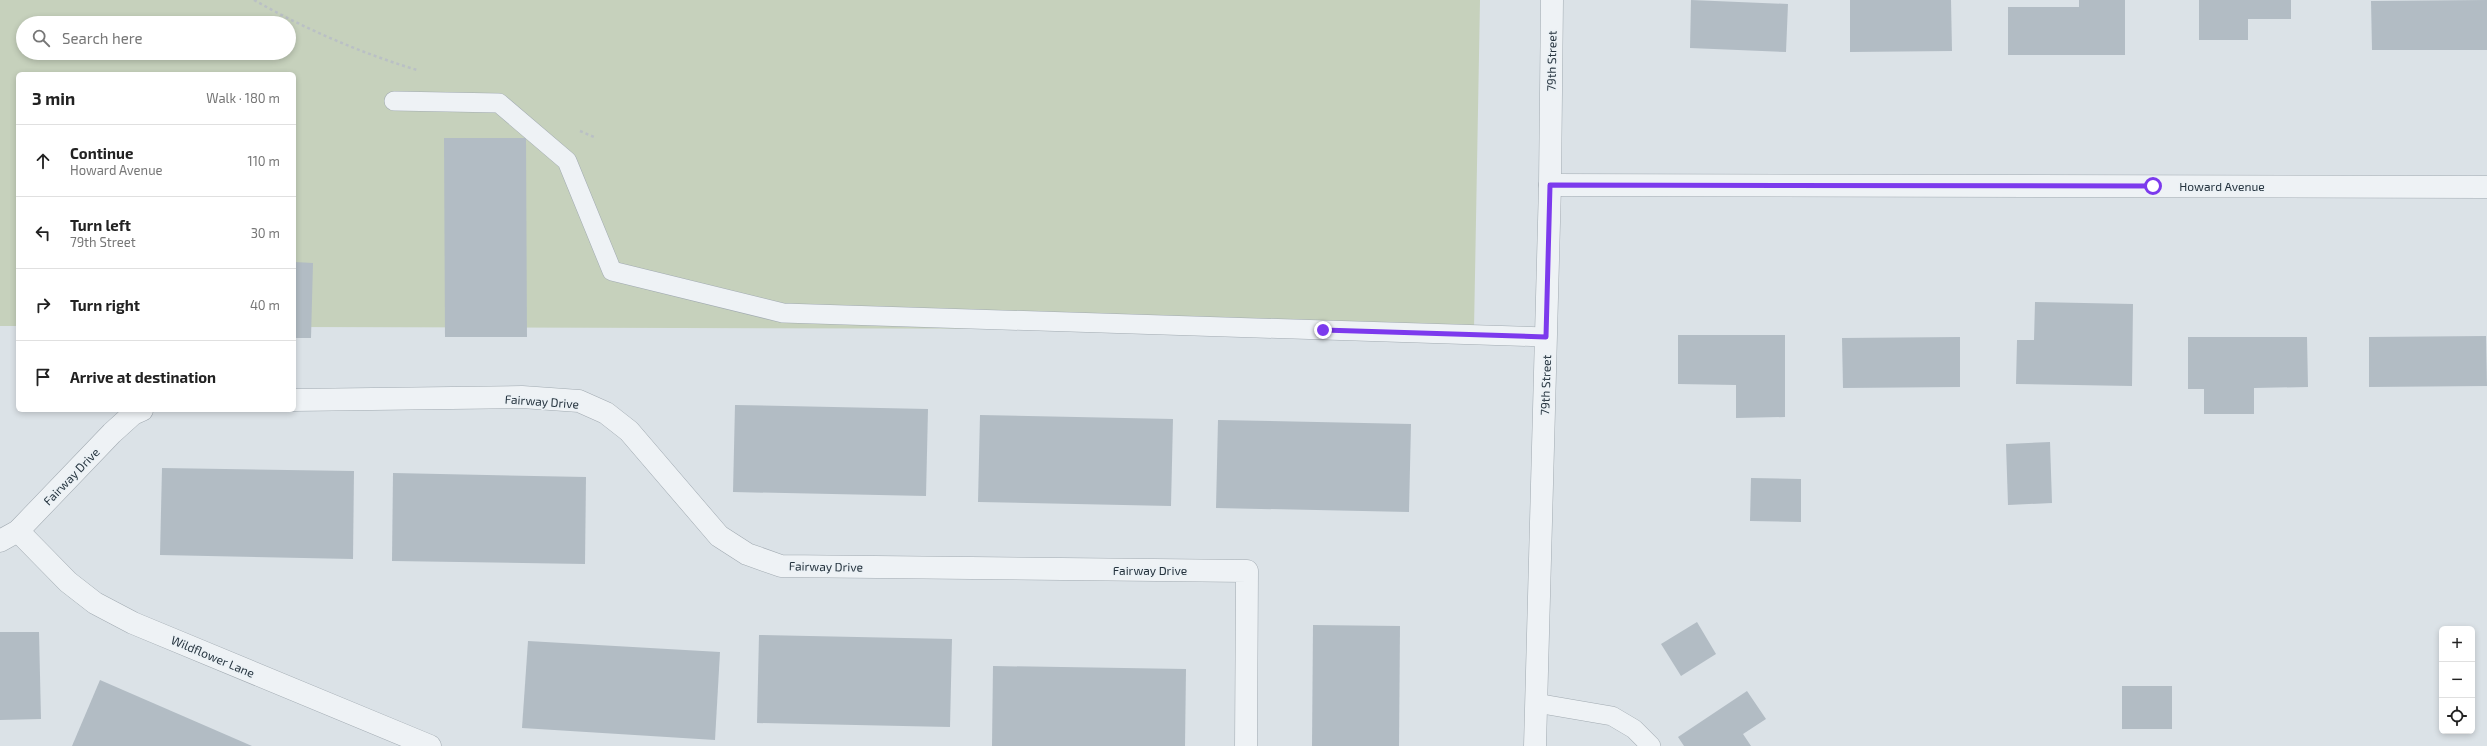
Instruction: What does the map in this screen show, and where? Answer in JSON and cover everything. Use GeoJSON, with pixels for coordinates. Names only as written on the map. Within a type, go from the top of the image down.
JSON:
{"type":"FeatureCollection","features":[{"type":"Feature","properties":{"kind":"street","name":"79th Street"},"geometry":{"type":"LineString","coordinates":[[1535,746],[1550,185],[1552,0]]}},
{"type":"Feature","properties":{"kind":"street","name":"Howard Avenue"},"geometry":{"type":"LineString","coordinates":[[1550,185],[2487,187]]}},
{"type":"Feature","properties":{"kind":"street","name":"Fairway Drive"},"geometry":{"type":"LineString","coordinates":[[296,400],[522,397],[579,401],[606,413],[629,431],[719,536],[747,554],[781,566],[1247,571],[1246,746]]}},
{"type":"Feature","properties":{"kind":"street","name":"Fairway Drive"},"geometry":{"type":"LineString","coordinates":[[9,536],[112,433],[133,414],[138,412]]}},
{"type":"Feature","properties":{"kind":"street","name":"Wildflower Lane"},"geometry":{"type":"LineString","coordinates":[[9,536],[95,603],[132,623],[430,746]]}},
{"type":"Feature","properties":{"kind":"lane"},"geometry":{"type":"LineString","coordinates":[[394,100],[499,103],[567,161],[612,271],[783,313],[1546,337]]}},
{"type":"Feature","properties":{"kind":"lane"},"geometry":{"type":"LineString","coordinates":[[1536,703],[1612,716],[1634,729],[1651,746]]}},
{"type":"Feature","properties":{"kind":"green space"},"geometry":{"type":"Polygon","coordinates":[[[0,0],[1480,0],[1474,330],[296,327],[296,72],[16,72],[16,326],[0,326],[0,0]]]}},
{"type":"Feature","properties":{"kind":"building"},"geometry":{"type":"Polygon","coordinates":[[[1691,0],[1788,4],[1786,52],[1690,48],[1691,0]]]}},
{"type":"Feature","properties":{"kind":"building"},"geometry":{"type":"Polygon","coordinates":[[[1850,0],[1951,0],[1952,51],[1850,52],[1850,0]]]}},
{"type":"Feature","properties":{"kind":"building"},"geometry":{"type":"Polygon","coordinates":[[[2079,0],[2125,0],[2125,55],[2008,55],[2008,7],[2079,7],[2079,0]]]}},
{"type":"Feature","properties":{"kind":"building"},"geometry":{"type":"Polygon","coordinates":[[[2199,0],[2291,0],[2291,19],[2248,19],[2248,40],[2199,40],[2199,0]]]}},
{"type":"Feature","properties":{"kind":"building"},"geometry":{"type":"Polygon","coordinates":[[[2487,0],[2487,50],[2372,50],[2371,1],[2487,0]]]}},
{"type":"Feature","properties":{"kind":"building"},"geometry":{"type":"Polygon","coordinates":[[[444,138],[526,138],[527,337],[445,337],[444,138]]]}},
{"type":"Feature","properties":{"kind":"building"},"geometry":{"type":"Polygon","coordinates":[[[296,262],[313,263],[311,338],[296,338],[296,262]]]}},
{"type":"Feature","properties":{"kind":"building"},"geometry":{"type":"Polygon","coordinates":[[[2035,302],[2133,304],[2132,386],[2016,384],[2017,340],[2034,340],[2035,302]]]}},
{"type":"Feature","properties":{"kind":"building"},"geometry":{"type":"Polygon","coordinates":[[[1678,335],[1785,335],[1785,417],[1736,418],[1736,385],[1678,384],[1678,335]]]}},
{"type":"Feature","properties":{"kind":"building"},"geometry":{"type":"Polygon","coordinates":[[[2486,336],[2487,386],[2369,387],[2369,337],[2486,336]]]}},
{"type":"Feature","properties":{"kind":"building"},"geometry":{"type":"Polygon","coordinates":[[[1960,337],[1960,387],[1843,388],[1842,338],[1960,337]]]}},
{"type":"Feature","properties":{"kind":"building"},"geometry":{"type":"Polygon","coordinates":[[[2188,337],[2307,337],[2308,387],[2254,388],[2254,414],[2204,414],[2204,389],[2188,389],[2188,337]]]}},
{"type":"Feature","properties":{"kind":"building"},"geometry":{"type":"Polygon","coordinates":[[[735,405],[928,409],[926,496],[733,492],[735,405]]]}},
{"type":"Feature","properties":{"kind":"building"},"geometry":{"type":"Polygon","coordinates":[[[980,415],[1173,419],[1171,506],[978,502],[980,415]]]}},
{"type":"Feature","properties":{"kind":"building"},"geometry":{"type":"Polygon","coordinates":[[[1218,420],[1411,424],[1409,512],[1216,508],[1218,420]]]}},
{"type":"Feature","properties":{"kind":"building"},"geometry":{"type":"Polygon","coordinates":[[[2050,442],[2052,503],[2008,505],[2006,444],[2050,442]]]}},
{"type":"Feature","properties":{"kind":"building"},"geometry":{"type":"Polygon","coordinates":[[[162,468],[354,471],[353,559],[160,555],[162,468]]]}},
{"type":"Feature","properties":{"kind":"building"},"geometry":{"type":"Polygon","coordinates":[[[393,473],[586,477],[585,564],[392,561],[393,473]]]}},
{"type":"Feature","properties":{"kind":"building"},"geometry":{"type":"Polygon","coordinates":[[[1751,478],[1801,479],[1801,522],[1750,521],[1751,478]]]}},
{"type":"Feature","properties":{"kind":"building"},"geometry":{"type":"Polygon","coordinates":[[[1697,622],[1716,654],[1681,676],[1661,644],[1697,622]]]}},
{"type":"Feature","properties":{"kind":"building"},"geometry":{"type":"Polygon","coordinates":[[[1313,625],[1400,626],[1399,746],[1312,746],[1313,625]]]}},
{"type":"Feature","properties":{"kind":"building"},"geometry":{"type":"Polygon","coordinates":[[[0,632],[39,632],[41,719],[0,720],[0,632]]]}},
{"type":"Feature","properties":{"kind":"building"},"geometry":{"type":"Polygon","coordinates":[[[759,635],[952,639],[950,727],[757,723],[759,635]]]}},
{"type":"Feature","properties":{"kind":"building"},"geometry":{"type":"Polygon","coordinates":[[[528,641],[720,652],[715,740],[522,728],[528,641]]]}},
{"type":"Feature","properties":{"kind":"building"},"geometry":{"type":"Polygon","coordinates":[[[993,666],[1186,669],[1185,746],[992,746],[993,666]]]}},
{"type":"Feature","properties":{"kind":"building"},"geometry":{"type":"Polygon","coordinates":[[[100,680],[252,746],[72,746],[100,680]]]}},
{"type":"Feature","properties":{"kind":"building"},"geometry":{"type":"Polygon","coordinates":[[[2122,686],[2172,686],[2172,729],[2122,729],[2122,686]]]}},
{"type":"Feature","properties":{"kind":"building"},"geometry":{"type":"Polygon","coordinates":[[[1747,691],[1766,719],[1743,734],[1751,746],[1684,746],[1678,737],[1747,691]]]}},
{"type":"Feature","properties":{"kind":"route"},"geometry":{"type":"LineString","coordinates":[[1323,330],[1546,337],[1550,185],[2153,186]]}}]}
